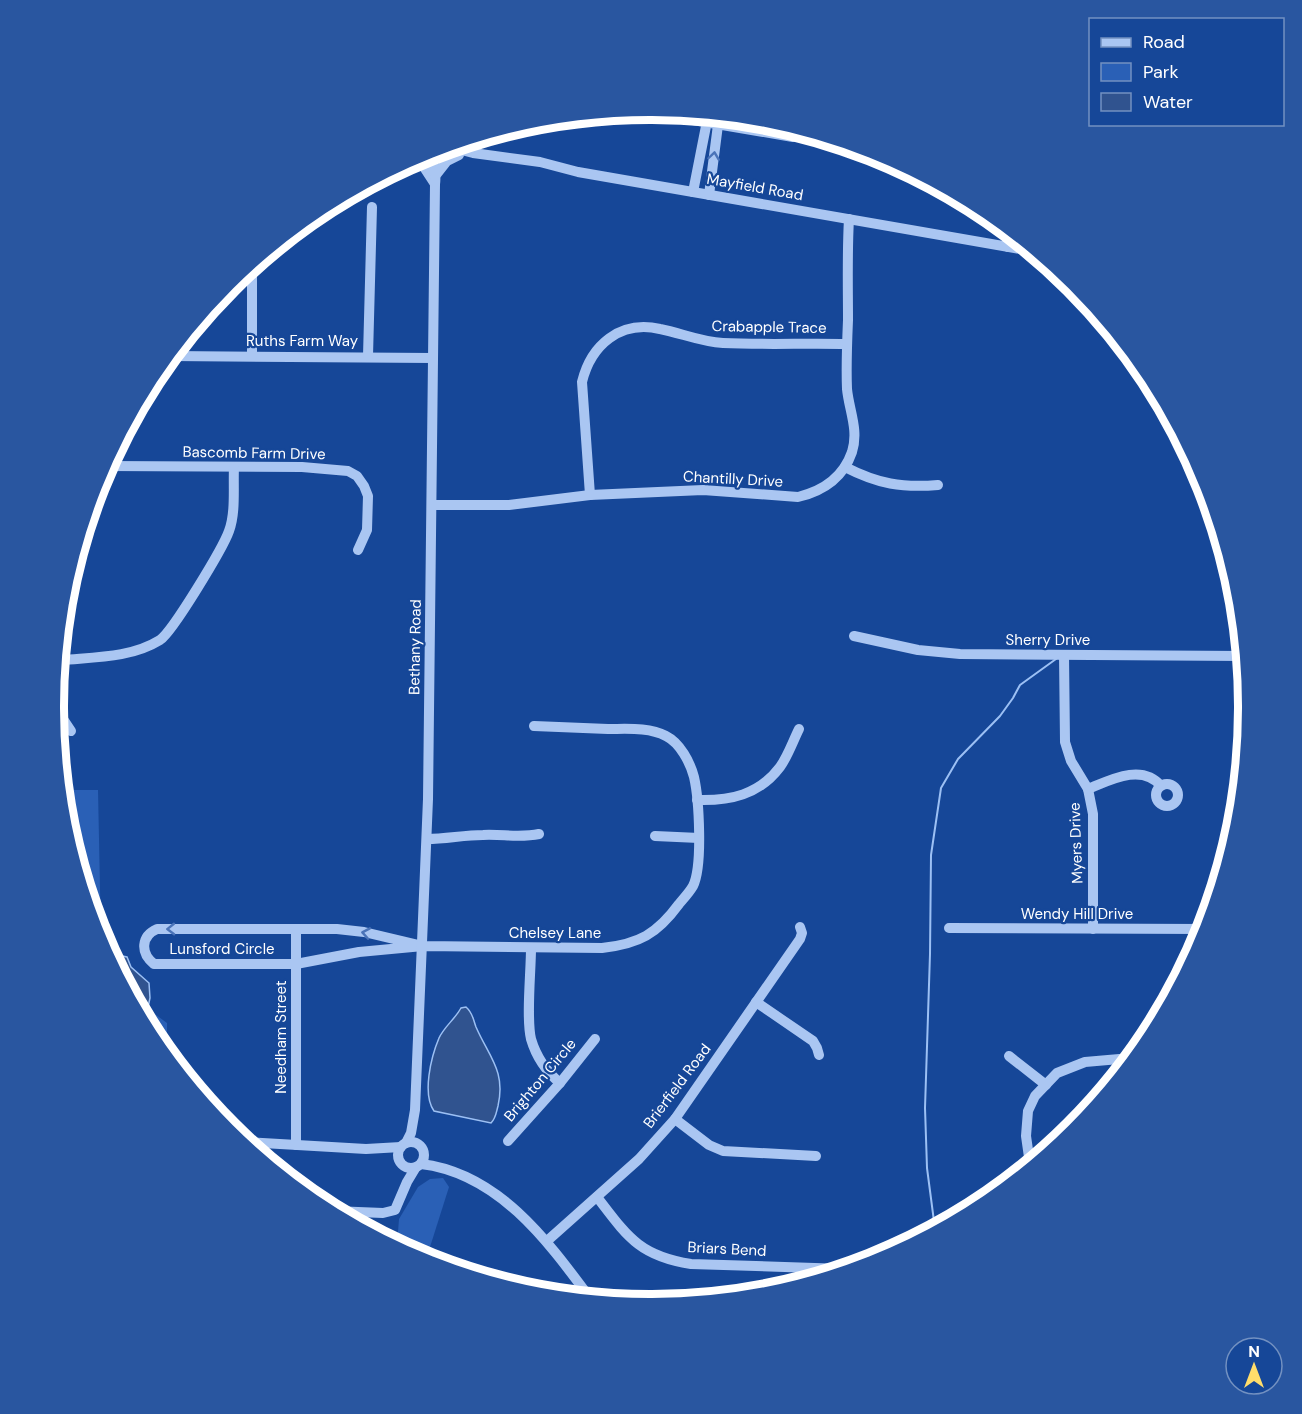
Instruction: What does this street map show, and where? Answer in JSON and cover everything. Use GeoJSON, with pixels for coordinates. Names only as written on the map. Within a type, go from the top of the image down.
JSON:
{"type":"FeatureCollection","features":[{"type":"Feature","properties":{"kind":"street"},"geometry":{"type":"LineString","coordinates":[[693,192],[706,124]]}},
{"type":"Feature","properties":{"kind":"street"},"geometry":{"type":"LineString","coordinates":[[709,195],[718,125]]}},
{"type":"Feature","properties":{"kind":"street","name":"Mayfield Road"},"geometry":{"type":"LineString","coordinates":[[465,151],[540,162],[578,172],[1016,248]]}},
{"type":"Feature","properties":{"kind":"street","name":"Mayfield Road"},"geometry":{"type":"LineString","coordinates":[[455,155],[471,156],[473,153]]}},
{"type":"Feature","properties":{"kind":"street"},"geometry":{"type":"LineString","coordinates":[[425,166],[435,179],[447,161],[459,155]]}},
{"type":"Feature","properties":{"kind":"street","name":"Bethany Road"},"geometry":{"type":"LineString","coordinates":[[404,1145],[411,1133],[415,1110],[427,839],[435,179],[432,163]]}},
{"type":"Feature","properties":{"kind":"street"},"geometry":{"type":"LineString","coordinates":[[368,356],[372,207]]}},
{"type":"Feature","properties":{"kind":"street","name":"Chantilly Drive"},"geometry":{"type":"LineString","coordinates":[[432,505],[509,505],[590,495],[703,490],[798,497],[825,488],[845,467],[852,451],[855,435],[847,390],[849,219]]}},
{"type":"Feature","properties":{"kind":"street"},"geometry":{"type":"LineString","coordinates":[[1008,242],[1008,247]]}},
{"type":"Feature","properties":{"kind":"street"},"geometry":{"type":"LineString","coordinates":[[252,277],[252,356]]}},
{"type":"Feature","properties":{"kind":"street","name":"Crabapple Trace"},"geometry":{"type":"LineString","coordinates":[[590,495],[581,395],[582,382],[585,368],[592,355],[613,336],[629,329],[647,327],[721,343],[847,344]]}},
{"type":"Feature","properties":{"kind":"street","name":"Ruths Farm Way"},"geometry":{"type":"LineString","coordinates":[[182,356],[433,358]]}},
{"type":"Feature","properties":{"kind":"street","name":"Bascomb Farm Drive"},"geometry":{"type":"LineString","coordinates":[[117,466],[314,467],[348,471],[357,476],[368,496],[367,531],[358,550]]}},
{"type":"Feature","properties":{"kind":"street"},"geometry":{"type":"LineString","coordinates":[[67,660],[98,658],[135,651],[162,639],[195,592],[229,531],[234,467]]}},
{"type":"Feature","properties":{"kind":"street"},"geometry":{"type":"LineString","coordinates":[[845,467],[866,478],[889,484],[914,487],[938,485]]}},
{"type":"Feature","properties":{"kind":"street","name":"Sherry Drive"},"geometry":{"type":"LineString","coordinates":[[854,636],[943,653],[1235,656]]}},
{"type":"Feature","properties":{"kind":"street","name":"Myers Drive"},"geometry":{"type":"LineString","coordinates":[[1064,655],[1065,742],[1071,760],[1088,789],[1094,814],[1093,929]]}},
{"type":"Feature","properties":{"kind":"street"},"geometry":{"type":"LineString","coordinates":[[65,722],[71,731]]}},
{"type":"Feature","properties":{"kind":"street","name":"Chelsey Lane"},"geometry":{"type":"LineString","coordinates":[[423,946],[613,947],[636,941],[655,932],[670,917],[693,886],[697,872],[699,838],[697,800],[694,777],[688,760],[675,742],[666,735],[640,729],[534,726]]}},
{"type":"Feature","properties":{"kind":"street"},"geometry":{"type":"LineString","coordinates":[[697,800],[726,800],[745,794],[763,783],[781,765],[799,729]]}},
{"type":"Feature","properties":{"kind":"street"},"geometry":{"type":"LineString","coordinates":[[1088,789],[1126,775],[1140,775],[1158,782]]}},
{"type":"Feature","properties":{"kind":"street"},"geometry":{"type":"LineString","coordinates":[[427,839],[483,835],[524,837],[539,834]]}},
{"type":"Feature","properties":{"kind":"street"},"geometry":{"type":"LineString","coordinates":[[654,836],[699,838]]}},
{"type":"Feature","properties":{"kind":"street","name":"Brierfield Road"},"geometry":{"type":"LineString","coordinates":[[547,1241],[639,1160],[675,1119],[800,939],[802,933],[800,927]]}},
{"type":"Feature","properties":{"kind":"street","name":"Wendy Hill Drive"},"geometry":{"type":"LineString","coordinates":[[950,928],[1194,929]]}},
{"type":"Feature","properties":{"kind":"street","name":"Lunsford Circle"},"geometry":{"type":"LineString","coordinates":[[158,929],[337,929],[364,932],[423,946],[358,952],[296,964],[154,964],[147,958],[144,942],[151,932],[158,929]]}},
{"type":"Feature","properties":{"kind":"street","name":"Needham Street"},"geometry":{"type":"LineString","coordinates":[[296,930],[296,1145]]}},
{"type":"Feature","properties":{"kind":"street"},"geometry":{"type":"LineString","coordinates":[[531,948],[531,1039],[550,1074],[560,1083]]}},
{"type":"Feature","properties":{"kind":"street"},"geometry":{"type":"LineString","coordinates":[[756,1002],[813,1041],[818,1048],[819,1055]]}},
{"type":"Feature","properties":{"kind":"street","name":"Brighton Circle"},"geometry":{"type":"LineString","coordinates":[[508,1141],[560,1083],[595,1039]]}},
{"type":"Feature","properties":{"kind":"street"},"geometry":{"type":"LineString","coordinates":[[1009,1056],[1046,1085]]}},
{"type":"Feature","properties":{"kind":"street"},"geometry":{"type":"LineString","coordinates":[[1029,1155],[1026,1136],[1028,1112],[1035,1096],[1057,1073],[1085,1062],[1120,1059]]}},
{"type":"Feature","properties":{"kind":"street","name":"Bethany Road"},"geometry":{"type":"LineString","coordinates":[[415,1110],[420,1158]]}},
{"type":"Feature","properties":{"kind":"street"},"geometry":{"type":"LineString","coordinates":[[675,1119],[710,1145],[723,1151],[816,1156]]}},
{"type":"Feature","properties":{"kind":"street"},"geometry":{"type":"LineString","coordinates":[[258,1143],[366,1149],[415,1143],[420,1158],[395,1210],[383,1213],[352,1211]]}},
{"type":"Feature","properties":{"kind":"street"},"geometry":{"type":"LineString","coordinates":[[404,1145],[398,1153],[407,1182]]}},
{"type":"Feature","properties":{"kind":"street"},"geometry":{"type":"LineString","coordinates":[[366,1149],[390,1156],[410,1168],[420,1158]]}},
{"type":"Feature","properties":{"kind":"street"},"geometry":{"type":"LineString","coordinates":[[420,1158],[470,1179],[513,1207],[547,1241],[583,1289]]}},
{"type":"Feature","properties":{"kind":"street","name":"Briars Bend"},"geometry":{"type":"LineString","coordinates":[[597,1197],[626,1235],[637,1245],[656,1255],[691,1264],[821,1268]]}},
{"type":"Feature","properties":{"kind":"green space"},"geometry":{"type":"Polygon","coordinates":[[[71,790],[98,790],[100,908],[84,859],[71,790]]]}},
{"type":"Feature","properties":{"kind":"green space"},"geometry":{"type":"Polygon","coordinates":[[[149,1010],[167,1023],[167,1038],[149,1010]]]}},
{"type":"Feature","properties":{"kind":"green space"},"geometry":{"type":"Polygon","coordinates":[[[443,1178],[449,1187],[429,1250],[398,1236],[399,1219],[418,1187],[430,1179],[443,1178]]]}},
{"type":"Feature","properties":{"kind":"water"},"geometry":{"type":"Polygon","coordinates":[[[120,956],[127,957],[131,967],[149,983],[148,1008],[120,956]]]}},
{"type":"Feature","properties":{"kind":"water"},"geometry":{"type":"Polygon","coordinates":[[[466,1007],[491,1056],[500,1083],[496,1115],[491,1123],[434,1111],[430,1104],[429,1075],[436,1046],[444,1030],[461,1008],[466,1007]]]}},
{"type":"Feature","properties":{"kind":"waterway"},"geometry":{"type":"LineString","coordinates":[[934,1220],[927,1168],[925,1108],[931,855],[941,788],[958,759],[1000,716],[1020,685],[1056,659]]}}]}
